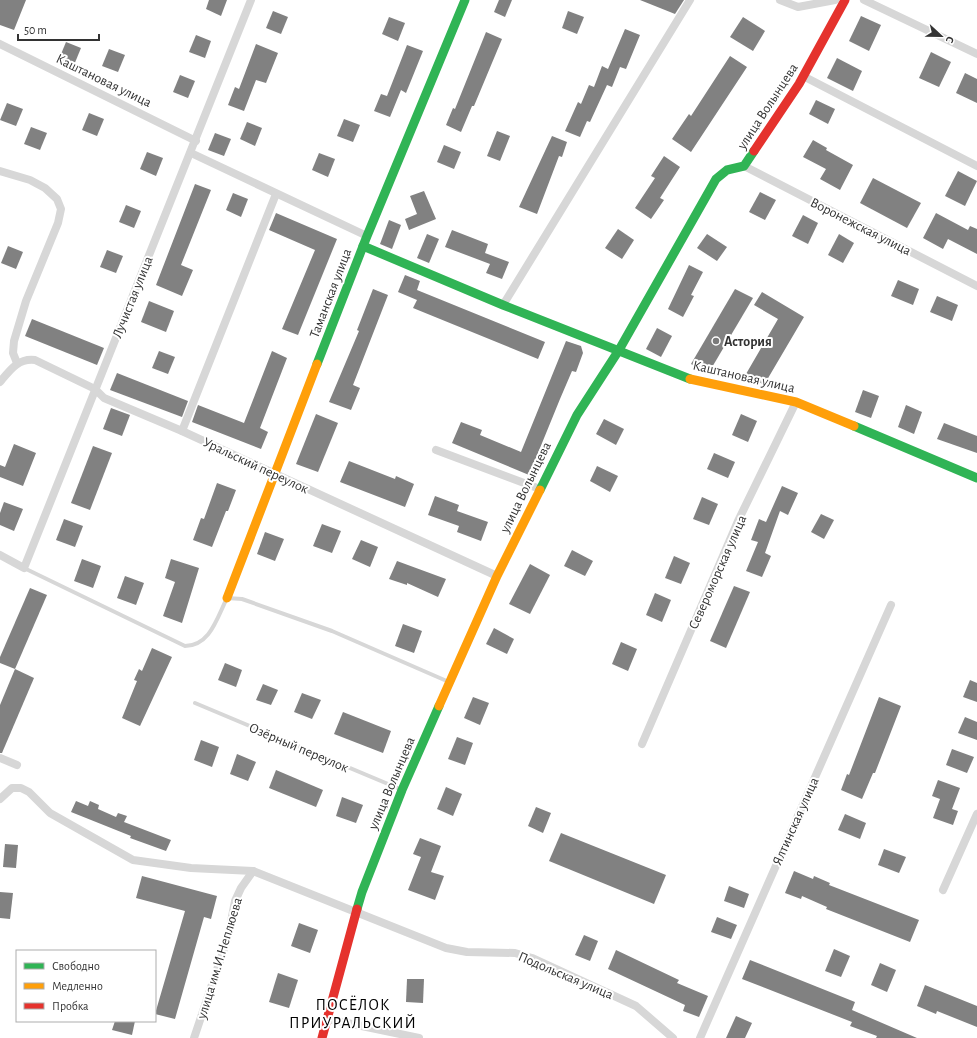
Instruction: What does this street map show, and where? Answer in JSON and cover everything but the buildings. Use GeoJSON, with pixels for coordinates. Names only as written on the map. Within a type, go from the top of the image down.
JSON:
{"type":"FeatureCollection","features":[{"type":"Feature","properties":{"kind":"street","name":"Лучистая улица"},"geometry":{"type":"LineString","coordinates":[[24,568],[196,141],[251,0]]}},
{"type":"Feature","properties":{"kind":"street","name":"Таманская улица"},"geometry":{"type":"LineString","coordinates":[[227,598],[363,246],[465,0]]}},
{"type":"Feature","properties":{"kind":"street"},"geometry":{"type":"LineString","coordinates":[[503,305],[690,0]]}},
{"type":"Feature","properties":{"kind":"street"},"geometry":{"type":"LineString","coordinates":[[780,0],[798,7],[835,0]]}},
{"type":"Feature","properties":{"kind":"street","name":"улица Волынцева"},"geometry":{"type":"LineString","coordinates":[[322,1038],[362,892],[402,790],[497,576],[577,415],[619,350],[701,203],[716,179],[727,170],[744,166],[803,76],[845,0]]}},
{"type":"Feature","properties":{"kind":"street"},"geometry":{"type":"LineString","coordinates":[[864,0],[977,54]]}},
{"type":"Feature","properties":{"kind":"street","name":"Каштановая улица"},"geometry":{"type":"LineString","coordinates":[[0,44],[196,141]]}},
{"type":"Feature","properties":{"kind":"street"},"geometry":{"type":"LineString","coordinates":[[803,76],[977,166]]}},
{"type":"Feature","properties":{"kind":"street"},"geometry":{"type":"LineString","coordinates":[[191,153],[367,236]]}},
{"type":"Feature","properties":{"kind":"street","name":"Воронежская улица"},"geometry":{"type":"LineString","coordinates":[[744,166],[977,286]]}},
{"type":"Feature","properties":{"kind":"street"},"geometry":{"type":"LineString","coordinates":[[0,171],[30,180],[45,188],[57,199],[62,209],[58,223],[26,301],[14,341],[13,353],[17,363],[0,382]]}},
{"type":"Feature","properties":{"kind":"street"},"geometry":{"type":"LineString","coordinates":[[182,431],[276,194]]}},
{"type":"Feature","properties":{"kind":"street","name":"Каштановая улица"},"geometry":{"type":"LineString","coordinates":[[363,246],[503,305],[697,382],[728,386],[796,402],[977,478]]}},
{"type":"Feature","properties":{"kind":"street","name":"Уральский переулок"},"geometry":{"type":"LineString","coordinates":[[17,363],[28,359],[34,360],[95,389],[104,398],[182,431],[497,576]]}},
{"type":"Feature","properties":{"kind":"street","name":"Североморская улица"},"geometry":{"type":"LineString","coordinates":[[642,744],[738,521],[796,402]]}},
{"type":"Feature","properties":{"kind":"street"},"geometry":{"type":"LineString","coordinates":[[436,450],[540,489]]}},
{"type":"Feature","properties":{"kind":"street"},"geometry":{"type":"LineString","coordinates":[[0,555],[24,568]]}},
{"type":"Feature","properties":{"kind":"street","name":"Ялтинская улица"},"geometry":{"type":"LineString","coordinates":[[700,1038],[891,605]]}},
{"type":"Feature","properties":{"kind":"street"},"geometry":{"type":"LineString","coordinates":[[0,758],[17,764]]}},
{"type":"Feature","properties":{"kind":"street"},"geometry":{"type":"LineString","coordinates":[[0,799],[12,788],[21,788],[29,792],[50,813],[133,860],[191,868],[253,871],[356,912]]}},
{"type":"Feature","properties":{"kind":"street"},"geometry":{"type":"LineString","coordinates":[[943,890],[977,814]]}},
{"type":"Feature","properties":{"kind":"street","name":"улица им.И.Неплюева"},"geometry":{"type":"LineString","coordinates":[[194,1038],[228,937],[235,901],[241,888],[253,871]]}},
{"type":"Feature","properties":{"kind":"street","name":"Подольская улица"},"geometry":{"type":"LineString","coordinates":[[356,912],[446,948],[467,952],[515,953],[532,958],[636,1006],[673,1038]]}},
{"type":"Feature","properties":{"kind":"street"},"geometry":{"type":"LineString","coordinates":[[328,1019],[419,1038]]}},
{"type":"Feature","properties":{"kind":"lane"},"geometry":{"type":"LineString","coordinates":[[24,568],[185,646],[194,646],[203,642],[227,598],[242,599],[258,603],[332,631],[449,682]]}},
{"type":"Feature","properties":{"kind":"lane","name":"Озёрный переулок"},"geometry":{"type":"LineString","coordinates":[[195,703],[402,790]]}},
{"type":"Feature","properties":{"kind":"traffic: fast"},"geometry":{"type":"LineString","coordinates":[[317,364],[367,236],[465,0]]}},
{"type":"Feature","properties":{"kind":"traffic: fast"},"geometry":{"type":"LineString","coordinates":[[540,490],[577,415],[619,350],[716,179],[727,170],[744,166],[754,151]]}},
{"type":"Feature","properties":{"kind":"traffic: fast"},"geometry":{"type":"LineString","coordinates":[[363,246],[503,305],[690,379]]}},
{"type":"Feature","properties":{"kind":"traffic: fast"},"geometry":{"type":"LineString","coordinates":[[854,426],[977,478]]}},
{"type":"Feature","properties":{"kind":"traffic: fast"},"geometry":{"type":"LineString","coordinates":[[357,909],[362,892],[402,790],[439,706]]}},
{"type":"Feature","properties":{"kind":"traffic: slow"},"geometry":{"type":"LineString","coordinates":[[227,598],[317,364]]}},
{"type":"Feature","properties":{"kind":"traffic: slow"},"geometry":{"type":"LineString","coordinates":[[690,379],[796,402],[854,426]]}},
{"type":"Feature","properties":{"kind":"traffic: slow"},"geometry":{"type":"LineString","coordinates":[[439,706],[497,576],[540,490]]}},
{"type":"Feature","properties":{"kind":"traffic: jam"},"geometry":{"type":"LineString","coordinates":[[754,151],[799,84],[845,0]]}},
{"type":"Feature","properties":{"kind":"traffic: jam"},"geometry":{"type":"LineString","coordinates":[[322,1038],[357,909]]}},
{"type":"Feature","properties":{"kind":"place","name":"Астория"},"geometry":{"type":"Point","coordinates":[716,341]}},
{"type":"Feature","properties":{"kind":"district","name":"ПОСЁЛОК ПРИУРАЛЬСКИЙ"},"geometry":{"type":"Point","coordinates":[353,1013]}}]}
